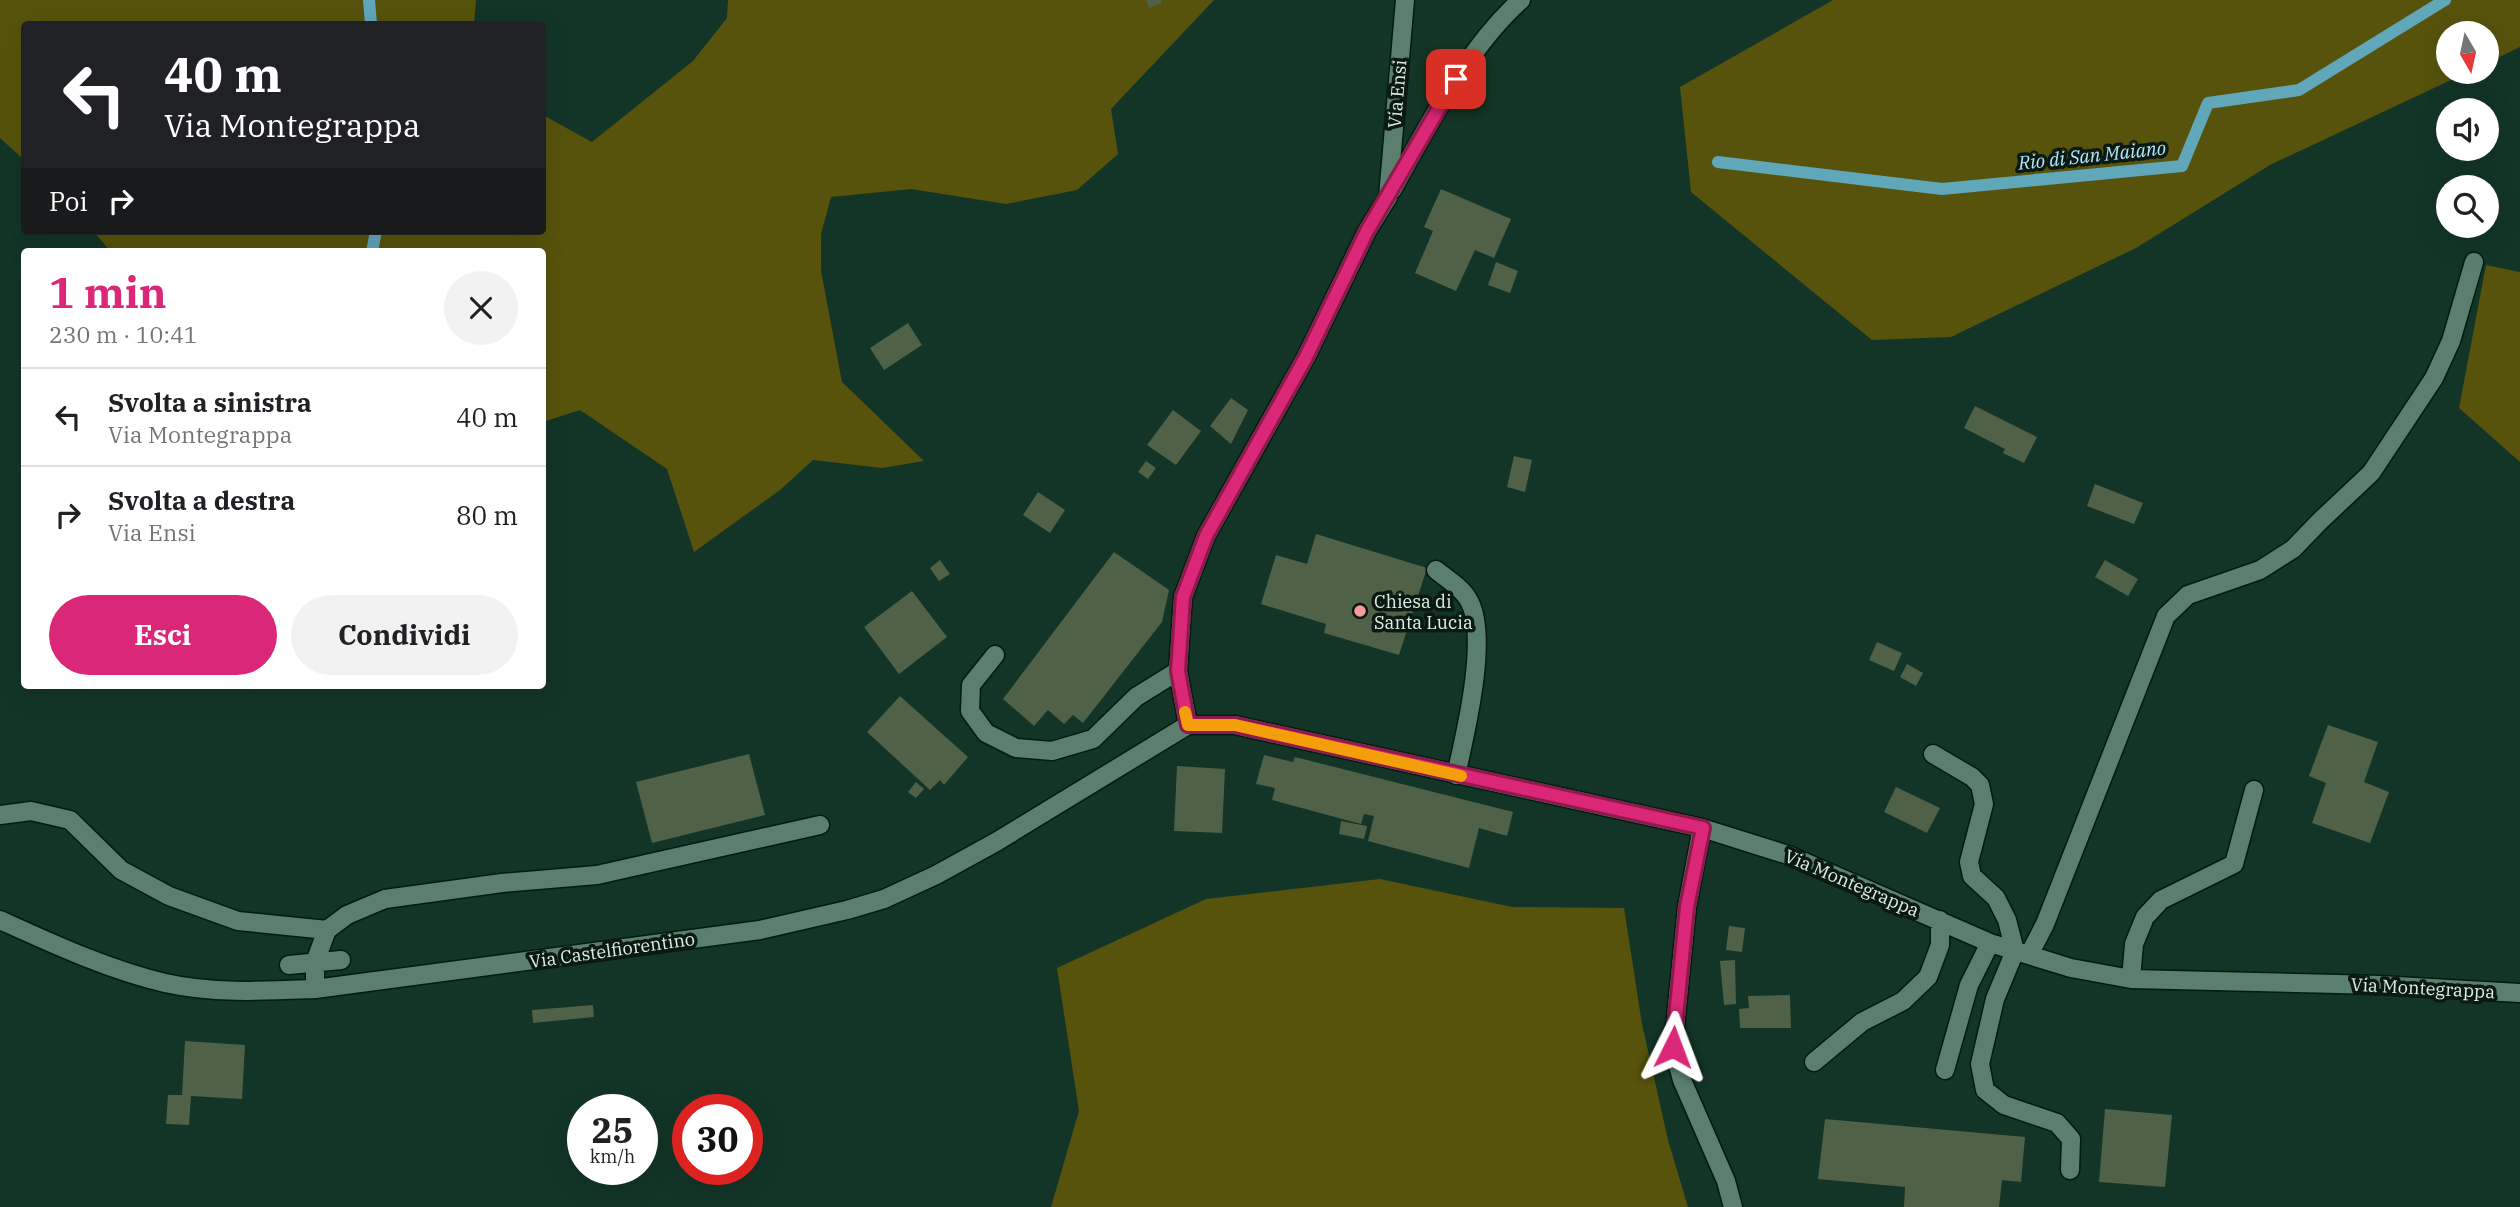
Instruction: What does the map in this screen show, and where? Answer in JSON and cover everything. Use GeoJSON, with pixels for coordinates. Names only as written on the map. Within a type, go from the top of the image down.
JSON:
{"type":"FeatureCollection","features":[{"type":"Feature","properties":{"kind":"street","name":"Via Ensi"},"geometry":{"type":"LineString","coordinates":[[1188,725],[1178,671],[1183,597],[1206,536],[1306,357],[1345,274],[1388,197],[1405,0]]}},
{"type":"Feature","properties":{"kind":"street"},"geometry":{"type":"LineString","coordinates":[[1388,197],[1456,79],[1507,13],[1521,0]]}},
{"type":"Feature","properties":{"kind":"street"},"geometry":{"type":"LineString","coordinates":[[2070,1170],[2071,1139],[2057,1123],[2004,1105],[1985,1090],[1980,1064],[1995,999],[2022,953],[2045,923],[2166,616],[2188,595],[2260,570],[2293,549],[2371,473],[2434,377],[2451,341],[2474,262]]}},
{"type":"Feature","properties":{"kind":"street"},"geometry":{"type":"LineString","coordinates":[[1436,570],[1468,598],[1476,618],[1477,647],[1468,718],[1456,775]]}},
{"type":"Feature","properties":{"kind":"street"},"geometry":{"type":"LineString","coordinates":[[995,655],[971,685],[970,711],[986,733],[1016,748],[1052,751],[1093,739],[1136,697],[1178,671]]}},
{"type":"Feature","properties":{"kind":"street","name":"Via Montegrappa"},"geometry":{"type":"LineString","coordinates":[[1188,725],[1235,725],[1703,828],[1788,855],[1990,943],[2071,968],[2131,979],[2379,985],[2520,993]]}},
{"type":"Feature","properties":{"kind":"street","name":"Via Castelfiorentino"},"geometry":{"type":"LineString","coordinates":[[0,919],[37,937],[167,984],[256,991],[316,989],[746,932],[884,899],[936,875],[996,842],[1188,725]]}},
{"type":"Feature","properties":{"kind":"street"},"geometry":{"type":"LineString","coordinates":[[1933,754],[1980,785],[1983,804],[1969,862],[1972,876],[1996,898],[2022,953]]}},
{"type":"Feature","properties":{"kind":"street"},"geometry":{"type":"LineString","coordinates":[[2131,979],[2134,944],[2145,918],[2161,900],[2234,864],[2254,790]]}},
{"type":"Feature","properties":{"kind":"street"},"geometry":{"type":"LineString","coordinates":[[0,816],[32,811],[70,820],[121,870],[169,896],[238,921],[327,930]]}},
{"type":"Feature","properties":{"kind":"street"},"geometry":{"type":"LineString","coordinates":[[316,989],[315,962],[327,930],[347,915],[385,899],[502,883],[597,875],[820,825]]}},
{"type":"Feature","properties":{"kind":"street"},"geometry":{"type":"LineString","coordinates":[[1703,828],[1687,907],[1673,1047],[1682,1080],[1726,1181],[1733,1207]]}},
{"type":"Feature","properties":{"kind":"street"},"geometry":{"type":"LineString","coordinates":[[1814,1062],[1861,1023],[1903,1001],[1928,977],[1940,945],[1940,920]]}},
{"type":"Feature","properties":{"kind":"street"},"geometry":{"type":"LineString","coordinates":[[1945,1070],[1969,985],[1990,943]]}},
{"type":"Feature","properties":{"kind":"street"},"geometry":{"type":"LineString","coordinates":[[289,965],[341,960]]}},
{"type":"Feature","properties":{"kind":"shaded area"},"geometry":{"type":"Polygon","coordinates":[[[0,0],[476,0],[474,21],[21,21],[21,157],[0,138],[0,0]]]}},
{"type":"Feature","properties":{"kind":"shaded area"},"geometry":{"type":"Polygon","coordinates":[[[728,0],[1214,0],[1111,109],[1118,154],[1077,190],[1006,204],[911,189],[831,197],[821,234],[821,271],[842,382],[924,461],[882,468],[813,460],[780,490],[694,552],[667,469],[580,410],[546,421],[546,248],[108,248],[96,235],[546,235],[546,117],[592,142],[693,61],[727,18],[728,0]]]}},
{"type":"Feature","properties":{"kind":"shaded area"},"geometry":{"type":"Polygon","coordinates":[[[1833,0],[2520,0],[2520,47],[2499,57],[2499,21],[2436,21],[2436,84],[2442,84],[2270,165],[2136,248],[1951,337],[1872,340],[1691,192],[1680,87],[1833,0]]]}},
{"type":"Feature","properties":{"kind":"shaded area"},"geometry":{"type":"Polygon","coordinates":[[[2486,265],[2520,272],[2520,462],[2459,408],[2486,265]]]}},
{"type":"Feature","properties":{"kind":"shaded area"},"geometry":{"type":"Polygon","coordinates":[[[1380,879],[1512,907],[1624,908],[1642,1024],[1668,1140],[1688,1207],[1051,1207],[1079,1111],[1057,968],[1206,899],[1380,879]]]}},
{"type":"Feature","properties":{"kind":"building"},"geometry":{"type":"Polygon","coordinates":[[[1146,0],[1161,0],[1162,3],[1149,8],[1146,0]]]}},
{"type":"Feature","properties":{"kind":"building"},"geometry":{"type":"Polygon","coordinates":[[[1441,189],[1511,219],[1494,258],[1475,250],[1456,291],[1415,273],[1433,231],[1424,227],[1441,189]]]}},
{"type":"Feature","properties":{"kind":"building"},"geometry":{"type":"Polygon","coordinates":[[[1496,262],[1518,271],[1510,293],[1488,285],[1496,262]]]}},
{"type":"Feature","properties":{"kind":"building"},"geometry":{"type":"Polygon","coordinates":[[[908,323],[922,345],[884,370],[870,348],[908,323]]]}},
{"type":"Feature","properties":{"kind":"building"},"geometry":{"type":"Polygon","coordinates":[[[1231,398],[1248,410],[1231,444],[1210,426],[1231,398]]]}},
{"type":"Feature","properties":{"kind":"building"},"geometry":{"type":"Polygon","coordinates":[[[1975,406],[2037,437],[2024,463],[2003,453],[2005,449],[1964,428],[1975,406]]]}},
{"type":"Feature","properties":{"kind":"building"},"geometry":{"type":"Polygon","coordinates":[[[1173,410],[1201,431],[1176,465],[1147,445],[1173,410]]]}},
{"type":"Feature","properties":{"kind":"building"},"geometry":{"type":"Polygon","coordinates":[[[1514,456],[1532,460],[1525,492],[1507,487],[1514,456]]]}},
{"type":"Feature","properties":{"kind":"building"},"geometry":{"type":"Polygon","coordinates":[[[1146,461],[1156,468],[1148,479],[1138,472],[1146,461]]]}},
{"type":"Feature","properties":{"kind":"building"},"geometry":{"type":"Polygon","coordinates":[[[2095,484],[2143,503],[2134,524],[2087,506],[2095,484]]]}},
{"type":"Feature","properties":{"kind":"building"},"geometry":{"type":"Polygon","coordinates":[[[1038,492],[1065,510],[1050,533],[1023,515],[1038,492]]]}},
{"type":"Feature","properties":{"kind":"building"},"geometry":{"type":"Polygon","coordinates":[[[1316,534],[1427,568],[1399,655],[1324,633],[1326,624],[1261,604],[1276,555],[1307,564],[1316,534]]]}},
{"type":"Feature","properties":{"kind":"building"},"geometry":{"type":"Polygon","coordinates":[[[1114,552],[1169,590],[1162,622],[1083,723],[1073,715],[1064,724],[1048,710],[1034,726],[1003,699],[1114,552]]]}},
{"type":"Feature","properties":{"kind":"building"},"geometry":{"type":"Polygon","coordinates":[[[940,560],[950,574],[939,581],[930,568],[940,560]]]}},
{"type":"Feature","properties":{"kind":"building"},"geometry":{"type":"Polygon","coordinates":[[[2105,560],[2138,579],[2128,596],[2095,577],[2105,560]]]}},
{"type":"Feature","properties":{"kind":"building"},"geometry":{"type":"Polygon","coordinates":[[[912,591],[947,637],[899,674],[864,627],[912,591]]]}},
{"type":"Feature","properties":{"kind":"building"},"geometry":{"type":"Polygon","coordinates":[[[1877,642],[1902,653],[1894,671],[1869,660],[1877,642]]]}},
{"type":"Feature","properties":{"kind":"building"},"geometry":{"type":"Polygon","coordinates":[[[1907,664],[1923,673],[1916,686],[1900,677],[1907,664]]]}},
{"type":"Feature","properties":{"kind":"building"},"geometry":{"type":"Polygon","coordinates":[[[900,696],[968,757],[944,785],[940,780],[930,790],[867,732],[900,696]]]}},
{"type":"Feature","properties":{"kind":"building"},"geometry":{"type":"Polygon","coordinates":[[[2328,725],[2378,742],[2364,782],[2389,792],[2370,843],[2312,823],[2326,783],[2309,776],[2328,725]]]}},
{"type":"Feature","properties":{"kind":"building"},"geometry":{"type":"Polygon","coordinates":[[[749,754],[765,815],[652,843],[636,782],[749,754]]]}},
{"type":"Feature","properties":{"kind":"building"},"geometry":{"type":"Polygon","coordinates":[[[1264,755],[1293,762],[1295,757],[1513,812],[1507,836],[1479,828],[1469,868],[1368,841],[1374,816],[1364,814],[1361,824],[1272,800],[1275,788],[1256,784],[1264,755]]]}},
{"type":"Feature","properties":{"kind":"building"},"geometry":{"type":"Polygon","coordinates":[[[1177,766],[1225,769],[1222,833],[1174,831],[1177,766]]]}},
{"type":"Feature","properties":{"kind":"building"},"geometry":{"type":"Polygon","coordinates":[[[916,782],[924,789],[916,798],[908,792],[916,782]]]}},
{"type":"Feature","properties":{"kind":"building"},"geometry":{"type":"Polygon","coordinates":[[[1896,787],[1940,808],[1927,833],[1884,812],[1896,787]]]}},
{"type":"Feature","properties":{"kind":"building"},"geometry":{"type":"Polygon","coordinates":[[[1341,821],[1367,826],[1364,839],[1339,834],[1341,821]]]}},
{"type":"Feature","properties":{"kind":"building"},"geometry":{"type":"Polygon","coordinates":[[[1729,926],[1745,928],[1742,952],[1726,950],[1729,926]]]}},
{"type":"Feature","properties":{"kind":"building"},"geometry":{"type":"Polygon","coordinates":[[[1735,960],[1736,1004],[1724,1005],[1720,961],[1735,960]]]}},
{"type":"Feature","properties":{"kind":"building"},"geometry":{"type":"Polygon","coordinates":[[[1790,995],[1791,1028],[1740,1028],[1739,1009],[1749,1008],[1748,996],[1790,995]]]}},
{"type":"Feature","properties":{"kind":"building"},"geometry":{"type":"Polygon","coordinates":[[[593,1005],[594,1017],[533,1023],[532,1010],[593,1005]]]}},
{"type":"Feature","properties":{"kind":"building"},"geometry":{"type":"Polygon","coordinates":[[[185,1041],[245,1045],[242,1099],[191,1096],[189,1125],[166,1124],[168,1095],[182,1095],[185,1041]]]}},
{"type":"Feature","properties":{"kind":"building"},"geometry":{"type":"Polygon","coordinates":[[[2105,1109],[2172,1115],[2165,1187],[2099,1182],[2105,1109]]]}},
{"type":"Feature","properties":{"kind":"building"},"geometry":{"type":"Polygon","coordinates":[[[1825,1119],[2025,1137],[2021,1182],[2002,1180],[1999,1207],[1904,1207],[1905,1187],[1818,1179],[1825,1119]]]}},
{"type":"Feature","properties":{"kind":"waterway"},"geometry":{"type":"LineString","coordinates":[[369,0],[371,21]]}},
{"type":"Feature","properties":{"kind":"waterway","name":"Rio di San Maiano"},"geometry":{"type":"LineString","coordinates":[[1718,162],[1942,189],[2182,166],[2208,103],[2299,90],[2445,0]]}},
{"type":"Feature","properties":{"kind":"waterway"},"geometry":{"type":"LineString","coordinates":[[373,248],[375,235]]}},
{"type":"Feature","properties":{"kind":"slow traffic"},"geometry":{"type":"LineString","coordinates":[[1185,712],[1188,725],[1235,725],[1461,776]]}},
{"type":"Feature","properties":{"kind":"place","name":"Chiesa di Santa Lucia"},"geometry":{"type":"Point","coordinates":[1360,611]}},
{"type":"Feature","properties":{"kind":"route"},"geometry":{"type":"LineString","coordinates":[[1456,79],[1367,231],[1306,357],[1241,469],[1206,536],[1183,597],[1178,671],[1181,694],[1188,725],[1235,725],[1703,828],[1687,907],[1673,1047]]}}]}
